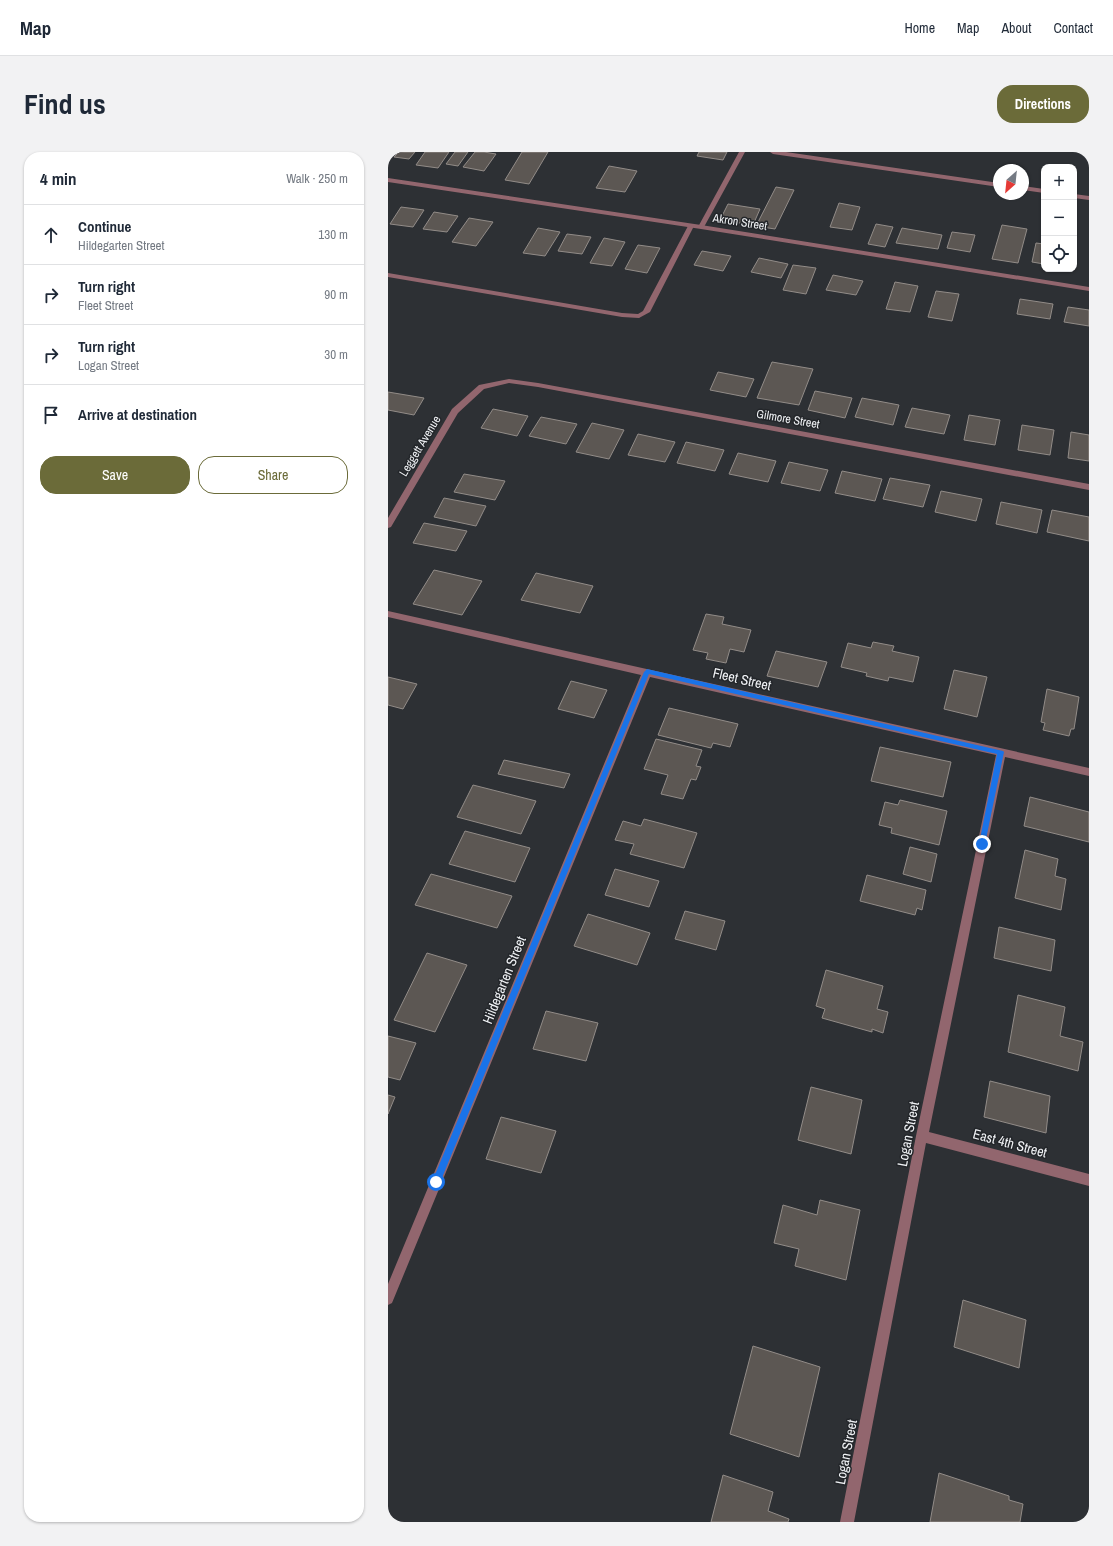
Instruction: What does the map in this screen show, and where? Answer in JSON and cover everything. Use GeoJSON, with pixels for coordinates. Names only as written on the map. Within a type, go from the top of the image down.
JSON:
{"type":"FeatureCollection","features":[{"type":"Feature","properties":{"kind":"street"},"geometry":{"type":"LineString","coordinates":[[701,227],[742,152]]}},
{"type":"Feature","properties":{"kind":"street"},"geometry":{"type":"LineString","coordinates":[[773,152],[993,184]]}},
{"type":"Feature","properties":{"kind":"street","name":"Akron Street"},"geometry":{"type":"LineString","coordinates":[[388,180],[701,227],[1089,289]]}},
{"type":"Feature","properties":{"kind":"street"},"geometry":{"type":"LineString","coordinates":[[1029,189],[1041,191]]}},
{"type":"Feature","properties":{"kind":"street"},"geometry":{"type":"LineString","coordinates":[[1077,196],[1089,198]]}},
{"type":"Feature","properties":{"kind":"street"},"geometry":{"type":"LineString","coordinates":[[388,275],[622,315],[639,316],[646,312],[691,226]]}},
{"type":"Feature","properties":{"kind":"street","name":"Gilmore Street"},"geometry":{"type":"LineString","coordinates":[[482,387],[509,381],[538,385],[1089,487]]}},
{"type":"Feature","properties":{"kind":"street","name":"Leggett Avenue"},"geometry":{"type":"LineString","coordinates":[[388,525],[455,411],[482,387]]}},
{"type":"Feature","properties":{"kind":"street","name":"Fleet Street"},"geometry":{"type":"LineString","coordinates":[[388,614],[1089,772]]}},
{"type":"Feature","properties":{"kind":"street","name":"Hildegarten Street"},"geometry":{"type":"LineString","coordinates":[[388,1299],[647,672]]}},
{"type":"Feature","properties":{"kind":"street","name":"Logan Street"},"geometry":{"type":"LineString","coordinates":[[847,1522],[922,1136],[1001,752]]}},
{"type":"Feature","properties":{"kind":"street","name":"East 4th Street"},"geometry":{"type":"LineString","coordinates":[[922,1136],[1089,1180]]}},
{"type":"Feature","properties":{"kind":"building"},"geometry":{"type":"Polygon","coordinates":[[[399,152],[415,152],[409,159],[394,157],[399,152]]]}},
{"type":"Feature","properties":{"kind":"building"},"geometry":{"type":"Polygon","coordinates":[[[425,152],[449,152],[438,168],[416,165],[425,152]]]}},
{"type":"Feature","properties":{"kind":"building"},"geometry":{"type":"Polygon","coordinates":[[[455,152],[468,152],[458,166],[446,164],[455,152]]]}},
{"type":"Feature","properties":{"kind":"building"},"geometry":{"type":"Polygon","coordinates":[[[475,152],[496,154],[484,171],[463,167],[475,152]]]}},
{"type":"Feature","properties":{"kind":"building"},"geometry":{"type":"Polygon","coordinates":[[[522,152],[548,152],[529,184],[505,180],[522,152]]]}},
{"type":"Feature","properties":{"kind":"building"},"geometry":{"type":"Polygon","coordinates":[[[699,152],[727,152],[723,160],[697,156],[699,152]]]}},
{"type":"Feature","properties":{"kind":"building"},"geometry":{"type":"Polygon","coordinates":[[[609,166],[637,171],[625,192],[596,188],[609,166]]]}},
{"type":"Feature","properties":{"kind":"building"},"geometry":{"type":"Polygon","coordinates":[[[776,187],[794,190],[775,229],[756,226],[776,187]]]}},
{"type":"Feature","properties":{"kind":"building"},"geometry":{"type":"Polygon","coordinates":[[[839,203],[860,207],[852,230],[830,227],[839,203]]]}},
{"type":"Feature","properties":{"kind":"building"},"geometry":{"type":"Polygon","coordinates":[[[728,204],[760,209],[753,225],[720,220],[728,204]]]}},
{"type":"Feature","properties":{"kind":"building"},"geometry":{"type":"Polygon","coordinates":[[[401,207],[424,210],[413,227],[390,224],[401,207]]]}},
{"type":"Feature","properties":{"kind":"building"},"geometry":{"type":"Polygon","coordinates":[[[434,212],[458,216],[447,232],[423,229],[434,212]]]}},
{"type":"Feature","properties":{"kind":"building"},"geometry":{"type":"Polygon","coordinates":[[[469,218],[493,222],[476,246],[452,242],[469,218]]]}},
{"type":"Feature","properties":{"kind":"building"},"geometry":{"type":"Polygon","coordinates":[[[876,224],[893,227],[885,247],[868,244],[876,224]]]}},
{"type":"Feature","properties":{"kind":"building"},"geometry":{"type":"Polygon","coordinates":[[[1002,225],[1027,229],[1018,263],[992,259],[1002,225]]]}},
{"type":"Feature","properties":{"kind":"building"},"geometry":{"type":"Polygon","coordinates":[[[538,228],[560,232],[545,256],[523,253],[538,228]]]}},
{"type":"Feature","properties":{"kind":"building"},"geometry":{"type":"Polygon","coordinates":[[[902,228],[942,235],[938,249],[896,243],[902,228]]]}},
{"type":"Feature","properties":{"kind":"building"},"geometry":{"type":"Polygon","coordinates":[[[952,232],[975,235],[970,252],[947,248],[952,232]]]}},
{"type":"Feature","properties":{"kind":"building"},"geometry":{"type":"Polygon","coordinates":[[[567,234],[591,237],[582,254],[558,251],[567,234]]]}},
{"type":"Feature","properties":{"kind":"building"},"geometry":{"type":"Polygon","coordinates":[[[604,238],[625,242],[612,266],[590,263],[604,238]]]}},
{"type":"Feature","properties":{"kind":"building"},"geometry":{"type":"Polygon","coordinates":[[[1036,243],[1041,244],[1041,264],[1032,262],[1036,243]]]}},
{"type":"Feature","properties":{"kind":"building"},"geometry":{"type":"Polygon","coordinates":[[[638,245],[660,248],[647,273],[625,269],[638,245]]]}},
{"type":"Feature","properties":{"kind":"building"},"geometry":{"type":"Polygon","coordinates":[[[702,251],[731,256],[723,271],[694,265],[702,251]]]}},
{"type":"Feature","properties":{"kind":"building"},"geometry":{"type":"Polygon","coordinates":[[[759,258],[788,264],[781,278],[751,272],[759,258]]]}},
{"type":"Feature","properties":{"kind":"building"},"geometry":{"type":"Polygon","coordinates":[[[793,265],[816,268],[806,294],[783,290],[793,265]]]}},
{"type":"Feature","properties":{"kind":"building"},"geometry":{"type":"Polygon","coordinates":[[[833,275],[863,281],[856,295],[826,290],[833,275]]]}},
{"type":"Feature","properties":{"kind":"building"},"geometry":{"type":"Polygon","coordinates":[[[895,282],[918,286],[910,312],[886,309],[895,282]]]}},
{"type":"Feature","properties":{"kind":"building"},"geometry":{"type":"Polygon","coordinates":[[[936,291],[959,294],[952,321],[928,317],[936,291]]]}},
{"type":"Feature","properties":{"kind":"building"},"geometry":{"type":"Polygon","coordinates":[[[1020,299],[1053,304],[1050,319],[1017,314],[1020,299]]]}},
{"type":"Feature","properties":{"kind":"building"},"geometry":{"type":"Polygon","coordinates":[[[1068,307],[1089,310],[1089,326],[1064,322],[1068,307]]]}},
{"type":"Feature","properties":{"kind":"building"},"geometry":{"type":"Polygon","coordinates":[[[772,362],[813,369],[799,405],[757,398],[772,362]]]}},
{"type":"Feature","properties":{"kind":"building"},"geometry":{"type":"Polygon","coordinates":[[[718,372],[754,379],[746,397],[710,390],[718,372]]]}},
{"type":"Feature","properties":{"kind":"building"},"geometry":{"type":"Polygon","coordinates":[[[815,391],[852,398],[845,418],[808,410],[815,391]]]}},
{"type":"Feature","properties":{"kind":"building"},"geometry":{"type":"Polygon","coordinates":[[[388,392],[424,398],[414,415],[388,410],[388,392]]]}},
{"type":"Feature","properties":{"kind":"building"},"geometry":{"type":"Polygon","coordinates":[[[862,398],[899,405],[893,425],[855,417],[862,398]]]}},
{"type":"Feature","properties":{"kind":"building"},"geometry":{"type":"Polygon","coordinates":[[[912,408],[950,415],[944,434],[905,427],[912,408]]]}},
{"type":"Feature","properties":{"kind":"building"},"geometry":{"type":"Polygon","coordinates":[[[493,409],[528,416],[517,436],[481,428],[493,409]]]}},
{"type":"Feature","properties":{"kind":"building"},"geometry":{"type":"Polygon","coordinates":[[[969,415],[1000,420],[995,445],[964,440],[969,415]]]}},
{"type":"Feature","properties":{"kind":"building"},"geometry":{"type":"Polygon","coordinates":[[[541,417],[577,424],[566,444],[529,436],[541,417]]]}},
{"type":"Feature","properties":{"kind":"building"},"geometry":{"type":"Polygon","coordinates":[[[592,423],[624,430],[609,459],[576,452],[592,423]]]}},
{"type":"Feature","properties":{"kind":"building"},"geometry":{"type":"Polygon","coordinates":[[[1022,425],[1054,430],[1050,455],[1018,450],[1022,425]]]}},
{"type":"Feature","properties":{"kind":"building"},"geometry":{"type":"Polygon","coordinates":[[[1071,432],[1089,435],[1089,461],[1068,458],[1071,432]]]}},
{"type":"Feature","properties":{"kind":"building"},"geometry":{"type":"Polygon","coordinates":[[[638,434],[675,442],[665,462],[628,455],[638,434]]]}},
{"type":"Feature","properties":{"kind":"building"},"geometry":{"type":"Polygon","coordinates":[[[686,442],[724,450],[715,471],[677,463],[686,442]]]}},
{"type":"Feature","properties":{"kind":"building"},"geometry":{"type":"Polygon","coordinates":[[[738,453],[776,461],[768,482],[729,474],[738,453]]]}},
{"type":"Feature","properties":{"kind":"building"},"geometry":{"type":"Polygon","coordinates":[[[789,462],[828,470],[820,491],[781,483],[789,462]]]}},
{"type":"Feature","properties":{"kind":"building"},"geometry":{"type":"Polygon","coordinates":[[[842,471],[882,479],[875,501],[835,493],[842,471]]]}},
{"type":"Feature","properties":{"kind":"building"},"geometry":{"type":"Polygon","coordinates":[[[464,474],[505,481],[495,500],[454,492],[464,474]]]}},
{"type":"Feature","properties":{"kind":"building"},"geometry":{"type":"Polygon","coordinates":[[[890,478],[930,485],[923,507],[883,499],[890,478]]]}},
{"type":"Feature","properties":{"kind":"building"},"geometry":{"type":"Polygon","coordinates":[[[941,491],[982,499],[976,521],[935,512],[941,491]]]}},
{"type":"Feature","properties":{"kind":"building"},"geometry":{"type":"Polygon","coordinates":[[[444,498],[486,506],[476,526],[434,517],[444,498]]]}},
{"type":"Feature","properties":{"kind":"building"},"geometry":{"type":"Polygon","coordinates":[[[1001,502],[1042,510],[1037,533],[996,524],[1001,502]]]}},
{"type":"Feature","properties":{"kind":"building"},"geometry":{"type":"Polygon","coordinates":[[[1052,510],[1089,517],[1089,541],[1047,532],[1052,510]]]}},
{"type":"Feature","properties":{"kind":"building"},"geometry":{"type":"Polygon","coordinates":[[[424,523],[467,531],[456,551],[413,543],[424,523]]]}},
{"type":"Feature","properties":{"kind":"building"},"geometry":{"type":"Polygon","coordinates":[[[434,570],[482,581],[462,615],[413,604],[434,570]]]}},
{"type":"Feature","properties":{"kind":"building"},"geometry":{"type":"Polygon","coordinates":[[[536,573],[593,586],[580,613],[521,600],[536,573]]]}},
{"type":"Feature","properties":{"kind":"building"},"geometry":{"type":"Polygon","coordinates":[[[706,614],[724,617],[722,624],[751,630],[744,652],[730,649],[726,663],[706,659],[708,653],[693,650],[706,614]]]}},
{"type":"Feature","properties":{"kind":"building"},"geometry":{"type":"Polygon","coordinates":[[[873,642],[894,646],[892,651],[919,657],[913,682],[889,677],[888,681],[866,676],[867,673],[841,667],[848,643],[871,648],[873,642]]]}},
{"type":"Feature","properties":{"kind":"building"},"geometry":{"type":"Polygon","coordinates":[[[776,651],[827,662],[818,687],[767,676],[776,651]]]}},
{"type":"Feature","properties":{"kind":"building"},"geometry":{"type":"Polygon","coordinates":[[[954,670],[987,677],[977,717],[944,709],[954,670]]]}},
{"type":"Feature","properties":{"kind":"building"},"geometry":{"type":"Polygon","coordinates":[[[388,677],[417,684],[403,709],[388,705],[388,677]]]}},
{"type":"Feature","properties":{"kind":"building"},"geometry":{"type":"Polygon","coordinates":[[[571,681],[607,690],[594,718],[558,709],[571,681]]]}},
{"type":"Feature","properties":{"kind":"building"},"geometry":{"type":"Polygon","coordinates":[[[1047,689],[1079,697],[1074,729],[1071,729],[1069,736],[1043,730],[1045,723],[1041,722],[1047,689]]]}},
{"type":"Feature","properties":{"kind":"building"},"geometry":{"type":"Polygon","coordinates":[[[669,708],[738,724],[730,747],[713,743],[711,748],[658,735],[669,708]]]}},
{"type":"Feature","properties":{"kind":"building"},"geometry":{"type":"Polygon","coordinates":[[[656,739],[702,750],[696,766],[701,767],[696,780],[691,779],[683,799],[661,794],[668,775],[644,769],[656,739]]]}},
{"type":"Feature","properties":{"kind":"building"},"geometry":{"type":"Polygon","coordinates":[[[880,747],[951,762],[943,797],[871,781],[880,747]]]}},
{"type":"Feature","properties":{"kind":"building"},"geometry":{"type":"Polygon","coordinates":[[[504,760],[570,774],[564,788],[498,774],[504,760]]]}},
{"type":"Feature","properties":{"kind":"building"},"geometry":{"type":"Polygon","coordinates":[[[473,785],[536,801],[521,834],[457,817],[473,785]]]}},
{"type":"Feature","properties":{"kind":"building"},"geometry":{"type":"Polygon","coordinates":[[[1030,797],[1089,812],[1089,842],[1024,826],[1030,797]]]}},
{"type":"Feature","properties":{"kind":"building"},"geometry":{"type":"Polygon","coordinates":[[[900,800],[947,811],[939,845],[891,833],[892,828],[879,825],[885,802],[898,805],[900,800]]]}},
{"type":"Feature","properties":{"kind":"building"},"geometry":{"type":"Polygon","coordinates":[[[644,819],[697,833],[684,868],[630,854],[634,844],[615,840],[623,821],[641,826],[644,819]]]}},
{"type":"Feature","properties":{"kind":"building"},"geometry":{"type":"Polygon","coordinates":[[[465,831],[530,848],[515,882],[449,864],[465,831]]]}},
{"type":"Feature","properties":{"kind":"building"},"geometry":{"type":"Polygon","coordinates":[[[910,847],[937,854],[931,882],[903,874],[910,847]]]}},
{"type":"Feature","properties":{"kind":"building"},"geometry":{"type":"Polygon","coordinates":[[[1025,850],[1058,859],[1055,876],[1066,879],[1061,910],[1015,898],[1025,850]]]}},
{"type":"Feature","properties":{"kind":"building"},"geometry":{"type":"Polygon","coordinates":[[[615,869],[659,881],[649,907],[605,895],[615,869]]]}},
{"type":"Feature","properties":{"kind":"building"},"geometry":{"type":"Polygon","coordinates":[[[431,874],[512,896],[497,928],[415,905],[431,874]]]}},
{"type":"Feature","properties":{"kind":"building"},"geometry":{"type":"Polygon","coordinates":[[[867,875],[926,890],[922,910],[917,908],[915,915],[860,901],[867,875]]]}},
{"type":"Feature","properties":{"kind":"building"},"geometry":{"type":"Polygon","coordinates":[[[685,911],[725,921],[716,950],[675,939],[685,911]]]}},
{"type":"Feature","properties":{"kind":"building"},"geometry":{"type":"Polygon","coordinates":[[[588,914],[650,933],[637,965],[574,946],[588,914]]]}},
{"type":"Feature","properties":{"kind":"building"},"geometry":{"type":"Polygon","coordinates":[[[999,927],[1055,940],[1051,971],[994,958],[999,927]]]}},
{"type":"Feature","properties":{"kind":"building"},"geometry":{"type":"Polygon","coordinates":[[[427,953],[467,965],[435,1032],[394,1020],[427,953]]]}},
{"type":"Feature","properties":{"kind":"building"},"geometry":{"type":"Polygon","coordinates":[[[826,970],[883,986],[877,1009],[888,1012],[883,1033],[872,1029],[872,1032],[822,1018],[825,1009],[816,1006],[826,970]]]}},
{"type":"Feature","properties":{"kind":"building"},"geometry":{"type":"Polygon","coordinates":[[[1018,995],[1065,1007],[1060,1036],[1083,1042],[1078,1071],[1008,1052],[1018,995]]]}},
{"type":"Feature","properties":{"kind":"building"},"geometry":{"type":"Polygon","coordinates":[[[546,1011],[598,1023],[586,1061],[533,1049],[546,1011]]]}},
{"type":"Feature","properties":{"kind":"building"},"geometry":{"type":"Polygon","coordinates":[[[388,1036],[416,1043],[400,1080],[388,1077],[388,1036]]]}},
{"type":"Feature","properties":{"kind":"building"},"geometry":{"type":"Polygon","coordinates":[[[990,1081],[1050,1096],[1046,1133],[984,1117],[990,1081]]]}},
{"type":"Feature","properties":{"kind":"building"},"geometry":{"type":"Polygon","coordinates":[[[811,1087],[862,1100],[851,1154],[798,1140],[811,1087]]]}},
{"type":"Feature","properties":{"kind":"building"},"geometry":{"type":"Polygon","coordinates":[[[388,1095],[395,1097],[388,1114],[388,1095]]]}},
{"type":"Feature","properties":{"kind":"building"},"geometry":{"type":"Polygon","coordinates":[[[501,1117],[556,1131],[541,1173],[486,1159],[501,1117]]]}},
{"type":"Feature","properties":{"kind":"building"},"geometry":{"type":"Polygon","coordinates":[[[820,1200],[860,1210],[846,1280],[795,1266],[799,1249],[774,1243],[783,1205],[817,1215],[820,1200]]]}},
{"type":"Feature","properties":{"kind":"building"},"geometry":{"type":"Polygon","coordinates":[[[963,1300],[1026,1320],[1019,1368],[954,1347],[963,1300]]]}},
{"type":"Feature","properties":{"kind":"building"},"geometry":{"type":"Polygon","coordinates":[[[753,1346],[820,1367],[799,1457],[730,1434],[753,1346]]]}},
{"type":"Feature","properties":{"kind":"building"},"geometry":{"type":"Polygon","coordinates":[[[939,1473],[1009,1496],[1009,1500],[1023,1504],[1020,1522],[930,1522],[939,1473]]]}},
{"type":"Feature","properties":{"kind":"building"},"geometry":{"type":"Polygon","coordinates":[[[723,1475],[773,1492],[768,1511],[789,1519],[788,1522],[711,1522],[723,1475]]]}},
{"type":"Feature","properties":{"kind":"route"},"geometry":{"type":"LineString","coordinates":[[436,1182],[647,672],[1001,752],[982,844]]}}]}
